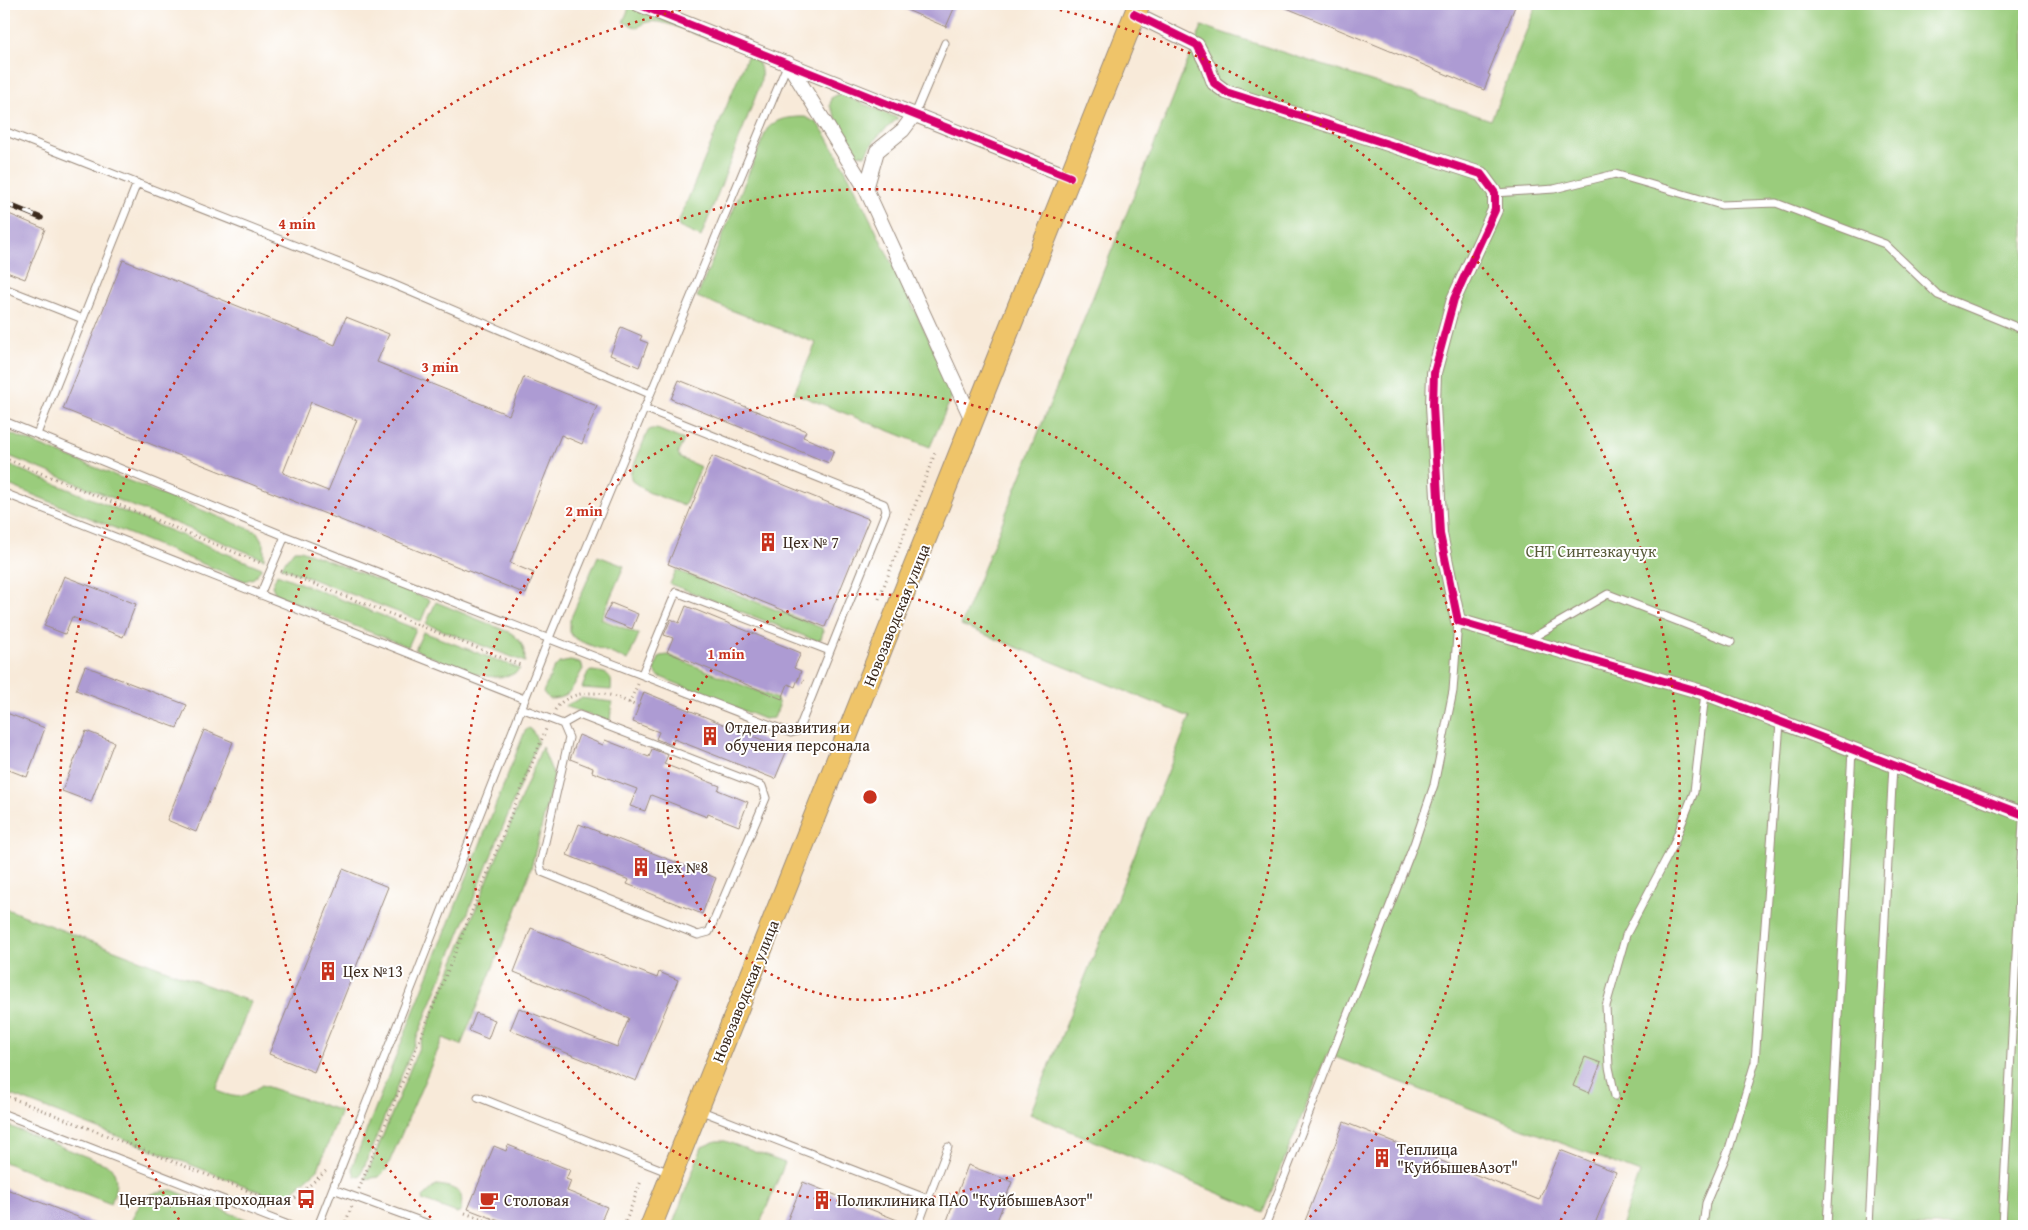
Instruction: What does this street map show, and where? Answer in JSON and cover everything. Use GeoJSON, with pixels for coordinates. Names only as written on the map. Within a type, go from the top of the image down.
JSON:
{"type":"FeatureCollection","features":[{"type":"Feature","properties":{"kind":"main road","name":"Новозаводская улица"},"geometry":{"type":"LineString","coordinates":[[651,1226],[1136,9]]}},
{"type":"Feature","properties":{"kind":"street"},"geometry":{"type":"LineString","coordinates":[[638,4],[1070,176]]}},
{"type":"Feature","properties":{"kind":"street"},"geometry":{"type":"LineString","coordinates":[[1136,9],[1197,45],[1214,83],[1226,92],[1481,174],[1495,193],[1495,210],[1454,299],[1434,373],[1433,405],[1440,534],[1458,621],[1705,693],[1852,750],[2024,811]]}},
{"type":"Feature","properties":{"kind":"street"},"geometry":{"type":"LineString","coordinates":[[788,63],[866,188],[973,422]]}},
{"type":"Feature","properties":{"kind":"street"},"geometry":{"type":"LineString","coordinates":[[866,188],[877,151],[903,130],[915,114]]}},
{"type":"Feature","properties":{"kind":"lane"},"geometry":{"type":"LineString","coordinates":[[915,114],[945,43]]}},
{"type":"Feature","properties":{"kind":"lane"},"geometry":{"type":"LineString","coordinates":[[318,1226],[524,699],[788,63]]}},
{"type":"Feature","properties":{"kind":"lane"},"geometry":{"type":"LineString","coordinates":[[4,131],[390,283],[650,394]]}},
{"type":"Feature","properties":{"kind":"lane"},"geometry":{"type":"LineString","coordinates":[[1495,193],[1554,189],[1615,174],[1722,205],[1776,203],[1885,244],[1938,295],[2024,330]]}},
{"type":"Feature","properties":{"kind":"lane"},"geometry":{"type":"LineString","coordinates":[[37,434],[137,183]]}},
{"type":"Feature","properties":{"kind":"lane"},"geometry":{"type":"LineString","coordinates":[[4,288],[83,319]]}},
{"type":"Feature","properties":{"kind":"lane"},"geometry":{"type":"LineString","coordinates":[[4,421],[285,536],[791,733],[798,731],[886,511],[884,504],[644,408]]}},
{"type":"Feature","properties":{"kind":"lane"},"geometry":{"type":"LineString","coordinates":[[4,493],[524,699]]}},
{"type":"Feature","properties":{"kind":"lane"},"geometry":{"type":"LineString","coordinates":[[260,595],[285,536]]}},
{"type":"Feature","properties":{"kind":"lane"},"geometry":{"type":"LineString","coordinates":[[642,674],[676,592],[830,651]]}},
{"type":"Feature","properties":{"kind":"lane"},"geometry":{"type":"LineString","coordinates":[[1527,642],[1608,594],[1731,642]]}},
{"type":"Feature","properties":{"kind":"lane"},"geometry":{"type":"LineString","coordinates":[[1265,1226],[1410,853],[1434,785],[1452,691],[1458,621]]}},
{"type":"Feature","properties":{"kind":"lane"},"geometry":{"type":"LineString","coordinates":[[1616,1096],[1609,1067],[1606,1006],[1626,935],[1673,846],[1694,792],[1705,693]]}},
{"type":"Feature","properties":{"kind":"lane"},"geometry":{"type":"LineString","coordinates":[[521,708],[563,724],[569,738],[540,864],[542,872],[698,935],[709,932],[766,798],[762,786],[579,716],[563,724]]}},
{"type":"Feature","properties":{"kind":"lane"},"geometry":{"type":"LineString","coordinates":[[1703,1226],[1706,1203],[1729,1149],[1755,1062],[1780,722]]}},
{"type":"Feature","properties":{"kind":"lane"},"geometry":{"type":"LineString","coordinates":[[1827,1226],[1852,750]]}},
{"type":"Feature","properties":{"kind":"lane"},"geometry":{"type":"LineString","coordinates":[[1869,1226],[1893,765]]}},
{"type":"Feature","properties":{"kind":"lane"},"geometry":{"type":"LineString","coordinates":[[2002,1226],[2024,811]]}},
{"type":"Feature","properties":{"kind":"lane"},"geometry":{"type":"LineString","coordinates":[[478,1097],[672,1174]]}},
{"type":"Feature","properties":{"kind":"lane"},"geometry":{"type":"LineString","coordinates":[[698,1110],[928,1199]]}},
{"type":"Feature","properties":{"kind":"lane"},"geometry":{"type":"LineString","coordinates":[[4,1114],[291,1226]]}},
{"type":"Feature","properties":{"kind":"lane"},"geometry":{"type":"LineString","coordinates":[[918,1226],[948,1147]]}},
{"type":"Feature","properties":{"kind":"lane"},"geometry":{"type":"LineString","coordinates":[[333,1189],[434,1226]]}},
{"type":"Feature","properties":{"kind":"lane"},"geometry":{"type":"LineString","coordinates":[[412,1226],[415,1219]]}},
{"type":"Feature","properties":{"kind":"path"},"geometry":{"type":"LineString","coordinates":[[630,703],[642,674]]}},
{"type":"Feature","properties":{"kind":"path"},"geometry":{"type":"LineString","coordinates":[[344,1226],[550,719],[558,705],[580,693],[610,695],[639,707]]}},
{"type":"Feature","properties":{"kind":"path"},"geometry":{"type":"LineString","coordinates":[[4,1095],[286,1206],[326,1170],[330,1162]]}},
{"type":"Feature","properties":{"kind":"path"},"geometry":{"type":"LineString","coordinates":[[624,1226],[641,1181]]}},
{"type":"Feature","properties":{"kind":"path"},"geometry":{"type":"LineString","coordinates":[[465,1212],[500,1226]]}},
{"type":"Feature","properties":{"kind":"green space","name":"СНТ Синтезкаучук"},"geometry":{"type":"Polygon","coordinates":[[[1537,4],[2024,4],[2024,1226],[1621,1226],[1640,1173],[1327,1054],[1263,1212],[1030,1114],[1190,717],[961,625],[1202,26],[1491,120],[1537,4]]]}},
{"type":"Feature","properties":{"kind":"green space"},"geometry":{"type":"Polygon","coordinates":[[[632,6],[716,41],[664,23],[645,23],[638,28],[623,22],[629,8],[632,6]]]}},
{"type":"Feature","properties":{"kind":"green space"},"geometry":{"type":"Polygon","coordinates":[[[749,52],[759,63],[760,85],[701,237],[679,227],[678,223],[749,52]]]}},
{"type":"Feature","properties":{"kind":"green space"},"geometry":{"type":"Polygon","coordinates":[[[839,94],[898,118],[877,137],[865,155],[855,154],[830,106],[831,98],[839,94]]]}},
{"type":"Feature","properties":{"kind":"green space"},"geometry":{"type":"Polygon","coordinates":[[[805,117],[817,123],[826,135],[853,184],[951,384],[952,396],[930,447],[794,393],[816,343],[697,297],[767,129],[781,120],[805,117]]]}},
{"type":"Feature","properties":{"kind":"green space"},"geometry":{"type":"Polygon","coordinates":[[[657,429],[684,440],[678,453],[680,458],[701,467],[684,506],[648,492],[632,481],[630,474],[648,431],[657,429]]]}},
{"type":"Feature","properties":{"kind":"green space"},"geometry":{"type":"Polygon","coordinates":[[[4,431],[257,532],[264,544],[264,559],[4,454],[4,431]]]}},
{"type":"Feature","properties":{"kind":"green space"},"geometry":{"type":"Polygon","coordinates":[[[4,463],[262,568],[254,578],[245,581],[4,483],[4,463]]]}},
{"type":"Feature","properties":{"kind":"green space"},"geometry":{"type":"Polygon","coordinates":[[[294,550],[301,550],[430,600],[421,621],[281,567],[294,550]]]}},
{"type":"Feature","properties":{"kind":"green space"},"geometry":{"type":"Polygon","coordinates":[[[598,556],[624,566],[601,619],[639,634],[628,660],[582,642],[573,637],[570,632],[570,620],[598,556]]]}},
{"type":"Feature","properties":{"kind":"green space"},"geometry":{"type":"Polygon","coordinates":[[[676,570],[822,628],[821,639],[817,641],[670,584],[676,570]]]}},
{"type":"Feature","properties":{"kind":"green space"},"geometry":{"type":"Polygon","coordinates":[[[277,574],[416,629],[408,647],[276,595],[272,586],[277,574]]]}},
{"type":"Feature","properties":{"kind":"green space"},"geometry":{"type":"Polygon","coordinates":[[[436,602],[511,633],[522,645],[525,662],[426,624],[436,602]]]}},
{"type":"Feature","properties":{"kind":"green space"},"geometry":{"type":"Polygon","coordinates":[[[423,632],[520,669],[510,675],[498,677],[469,672],[453,666],[415,650],[423,632]]]}},
{"type":"Feature","properties":{"kind":"green space"},"geometry":{"type":"Polygon","coordinates":[[[668,655],[777,699],[779,706],[774,718],[764,719],[658,676],[654,669],[660,656],[668,655]]]}},
{"type":"Feature","properties":{"kind":"green space"},"geometry":{"type":"Polygon","coordinates":[[[570,661],[581,663],[583,669],[567,694],[562,697],[549,699],[543,692],[554,668],[559,663],[570,661]]]}},
{"type":"Feature","properties":{"kind":"green space"},"geometry":{"type":"Polygon","coordinates":[[[588,672],[602,672],[610,677],[611,690],[582,688],[588,672]]]}},
{"type":"Feature","properties":{"kind":"green space"},"geometry":{"type":"Polygon","coordinates":[[[581,698],[612,702],[610,720],[606,721],[565,706],[581,698]]]}},
{"type":"Feature","properties":{"kind":"green space"},"geometry":{"type":"Polygon","coordinates":[[[529,728],[538,741],[360,1177],[355,1176],[352,1167],[525,731],[529,728]]]}},
{"type":"Feature","properties":{"kind":"green space"},"geometry":{"type":"Polygon","coordinates":[[[542,747],[554,776],[531,868],[516,911],[461,1045],[443,1038],[386,1170],[379,1177],[365,1179],[542,747]]]}},
{"type":"Feature","properties":{"kind":"green space"},"geometry":{"type":"Polygon","coordinates":[[[4,908],[251,1002],[217,1088],[219,1092],[233,1096],[242,1096],[262,1085],[341,1111],[318,1169],[285,1198],[279,1199],[4,1092],[4,908]]]}},
{"type":"Feature","properties":{"kind":"green space"},"geometry":{"type":"Polygon","coordinates":[[[4,1124],[110,1166],[116,1180],[111,1204],[4,1162],[4,1124]]]}},
{"type":"Feature","properties":{"kind":"green space"},"geometry":{"type":"Polygon","coordinates":[[[716,1141],[725,1141],[785,1163],[759,1226],[672,1226],[702,1147],[716,1141]]]}},
{"type":"Feature","properties":{"kind":"green space"},"geometry":{"type":"Polygon","coordinates":[[[436,1185],[449,1187],[458,1192],[461,1196],[461,1211],[457,1213],[422,1200],[436,1185]]]}},
{"type":"Feature","properties":{"kind":"green space"},"geometry":{"type":"Polygon","coordinates":[[[172,1190],[259,1226],[129,1226],[144,1200],[155,1193],[172,1190]]]}},
{"type":"Feature","properties":{"kind":"building"},"geometry":{"type":"Polygon","coordinates":[[[893,4],[956,4],[946,27],[893,4]]]}},
{"type":"Feature","properties":{"kind":"building"},"geometry":{"type":"Polygon","coordinates":[[[1277,4],[1516,4],[1488,74],[1490,75],[1484,90],[1277,4]]]}},
{"type":"Feature","properties":{"kind":"building"},"geometry":{"type":"Polygon","coordinates":[[[4,212],[45,229],[25,279],[4,271],[4,212]]]}},
{"type":"Feature","properties":{"kind":"building"},"geometry":{"type":"Polygon","coordinates":[[[123,260],[335,345],[346,317],[389,334],[377,362],[509,415],[524,377],[597,406],[582,444],[561,435],[510,563],[534,573],[526,594],[63,409],[123,260]],[[311,402],[283,473],[328,491],[357,420],[311,402]]]}},
{"type":"Feature","properties":{"kind":"building"},"geometry":{"type":"Polygon","coordinates":[[[621,327],[642,336],[640,340],[648,343],[639,367],[610,355],[621,327]]]}},
{"type":"Feature","properties":{"kind":"building"},"geometry":{"type":"Polygon","coordinates":[[[679,380],[806,431],[803,437],[834,450],[829,463],[671,399],[679,380]]]}},
{"type":"Feature","properties":{"kind":"building","name":"Цех № 7"},"geometry":{"type":"Polygon","coordinates":[[[712,456],[869,519],[825,627],[668,564],[712,456]]]}},
{"type":"Feature","properties":{"kind":"building"},"geometry":{"type":"Polygon","coordinates":[[[64,576],[136,604],[123,637],[72,617],[65,634],[44,626],[64,576]]]}},
{"type":"Feature","properties":{"kind":"building"},"geometry":{"type":"Polygon","coordinates":[[[611,603],[638,614],[632,629],[604,618],[611,603]]]}},
{"type":"Feature","properties":{"kind":"building"},"geometry":{"type":"Polygon","coordinates":[[[686,606],[801,653],[794,668],[801,671],[795,687],[788,684],[782,699],[667,652],[673,638],[664,635],[671,619],[679,623],[686,606]]]}},
{"type":"Feature","properties":{"kind":"building"},"geometry":{"type":"Polygon","coordinates":[[[85,666],[187,705],[177,728],[76,690],[85,666]]]}},
{"type":"Feature","properties":{"kind":"building","name":"Отдел развития и обучения персонала"},"geometry":{"type":"Polygon","coordinates":[[[644,692],[787,750],[775,779],[674,739],[672,745],[656,739],[659,732],[633,722],[644,692]]]}},
{"type":"Feature","properties":{"kind":"building"},"geometry":{"type":"Polygon","coordinates":[[[4,712],[45,728],[27,777],[4,768],[4,712]]]}},
{"type":"Feature","properties":{"kind":"building"},"geometry":{"type":"Polygon","coordinates":[[[204,730],[233,742],[196,832],[167,820],[204,730]]]}},
{"type":"Feature","properties":{"kind":"building"},"geometry":{"type":"Polygon","coordinates":[[[86,731],[114,742],[91,802],[62,791],[86,731]]]}},
{"type":"Feature","properties":{"kind":"building"},"geometry":{"type":"Polygon","coordinates":[[[579,735],[603,745],[605,740],[649,757],[652,749],[668,755],[664,764],[720,786],[718,790],[748,802],[739,826],[708,814],[707,817],[651,795],[645,811],[630,806],[637,789],[592,772],[593,768],[570,759],[579,735]]]}},
{"type":"Feature","properties":{"kind":"building","name":"Цех №8"},"geometry":{"type":"Polygon","coordinates":[[[579,824],[716,878],[702,914],[627,884],[629,880],[567,855],[579,824]]]}},
{"type":"Feature","properties":{"kind":"building","name":"Цех №13"},"geometry":{"type":"Polygon","coordinates":[[[343,869],[388,887],[314,1072],[269,1054],[343,869]]]}},
{"type":"Feature","properties":{"kind":"building"},"geometry":{"type":"Polygon","coordinates":[[[531,928],[657,978],[659,972],[678,980],[636,1081],[510,1030],[519,1008],[617,1047],[629,1018],[514,972],[531,928]]]}},
{"type":"Feature","properties":{"kind":"building"},"geometry":{"type":"Polygon","coordinates":[[[476,1013],[495,1020],[488,1039],[469,1031],[476,1013]]]}},
{"type":"Feature","properties":{"kind":"building"},"geometry":{"type":"Polygon","coordinates":[[[1585,1057],[1601,1063],[1589,1093],[1573,1086],[1585,1057]]]}},
{"type":"Feature","properties":{"kind":"building","name":"Теплица \"КуйбышевАзот\""},"geometry":{"type":"Polygon","coordinates":[[[1344,1122],[1539,1200],[1560,1150],[1616,1172],[1594,1226],[1303,1226],[1344,1122]]]}},
{"type":"Feature","properties":{"kind":"building"},"geometry":{"type":"Polygon","coordinates":[[[508,1145],[570,1170],[566,1179],[571,1181],[567,1191],[607,1207],[599,1226],[512,1226],[468,1209],[494,1146],[506,1151],[508,1145]]]}},
{"type":"Feature","properties":{"kind":"building"},"geometry":{"type":"Polygon","coordinates":[[[968,1165],[1012,1182],[995,1226],[945,1226],[968,1165]]]}},
{"type":"Feature","properties":{"kind":"building","name":"Поликлиника ПАО \"КуйбышевАзот\""},"geometry":{"type":"Polygon","coordinates":[[[803,1182],[912,1226],[826,1226],[811,1221],[809,1226],[785,1226],[803,1182]]]}},
{"type":"Feature","properties":{"kind":"building"},"geometry":{"type":"Polygon","coordinates":[[[4,1188],[98,1225],[98,1226],[4,1226],[4,1188]]]}},
{"type":"Feature","properties":{"kind":"railway"},"geometry":{"type":"LineString","coordinates":[[4,203],[41,218]]}},
{"type":"Feature","properties":{"kind":"cycle path"},"geometry":{"type":"LineString","coordinates":[[638,4],[1070,177]]}},
{"type":"Feature","properties":{"kind":"cycle path"},"geometry":{"type":"LineString","coordinates":[[1134,14],[1197,45],[1214,83],[1226,92],[1481,174],[1495,193],[1495,210],[1454,299],[1434,373],[1433,405],[1440,534],[1458,621],[1705,693],[2024,815]]}},
{"type":"Feature","properties":{"kind":"place","name":"Цех № 7"},"geometry":{"type":"Point","coordinates":[768,542]}},
{"type":"Feature","properties":{"kind":"place","name":"Отдел развития и обучения персонала"},"geometry":{"type":"Point","coordinates":[710,736]}},
{"type":"Feature","properties":{"kind":"place","name":"Цех №8"},"geometry":{"type":"Point","coordinates":[641,867]}},
{"type":"Feature","properties":{"kind":"place","name":"Цех №13"},"geometry":{"type":"Point","coordinates":[328,971]}},
{"type":"Feature","properties":{"kind":"place","name":"Теплица \"КуйбышевАзот\""},"geometry":{"type":"Point","coordinates":[1382,1158]}},
{"type":"Feature","properties":{"kind":"place","name":"Центральная проходная"},"geometry":{"type":"Point","coordinates":[306,1199]}},
{"type":"Feature","properties":{"kind":"place","name":"Столовая"},"geometry":{"type":"Point","coordinates":[489,1200]}},
{"type":"Feature","properties":{"kind":"place","name":"Поликлиника ПАО \"КуйбышевАзот\""},"geometry":{"type":"Point","coordinates":[822,1200]}}]}
